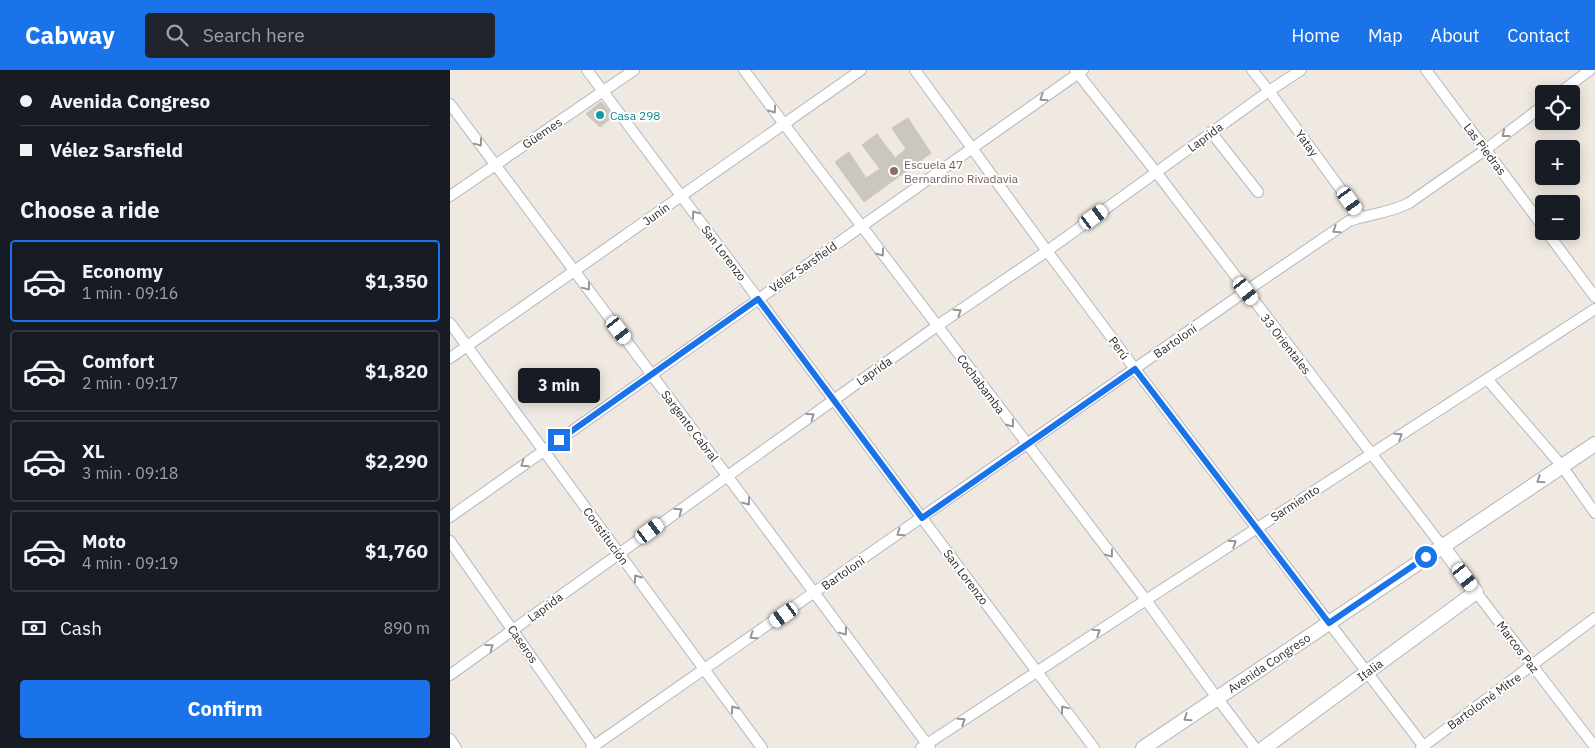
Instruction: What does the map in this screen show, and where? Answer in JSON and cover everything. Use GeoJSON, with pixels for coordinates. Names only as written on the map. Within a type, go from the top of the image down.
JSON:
{"type":"FeatureCollection","features":[{"type":"Feature","properties":{"kind":"street","name":"San Lorenzo"},"geometry":{"type":"LineString","coordinates":[[587,70],[1094,748]]}},
{"type":"Feature","properties":{"kind":"street","name":"Güemes"},"geometry":{"type":"LineString","coordinates":[[450,196],[634,70]]}},
{"type":"Feature","properties":{"kind":"street","name":"Cochabamba"},"geometry":{"type":"LineString","coordinates":[[744,70],[1146,600],[1255,748]]}},
{"type":"Feature","properties":{"kind":"street","name":"Junín"},"geometry":{"type":"LineString","coordinates":[[450,358],[861,70]]}},
{"type":"Feature","properties":{"kind":"street","name":"Perú"},"geometry":{"type":"LineString","coordinates":[[915,70],[1047,252],[1423,747]]}},
{"type":"Feature","properties":{"kind":"street","name":"Yatay"},"geometry":{"type":"LineString","coordinates":[[1252,70],[1361,217]]}},
{"type":"Feature","properties":{"kind":"street","name":"Laprida"},"geometry":{"type":"LineString","coordinates":[[450,675],[937,326],[1047,252],[1211,132],[1300,70]]}},
{"type":"Feature","properties":{"kind":"street","name":"Las Piedras"},"geometry":{"type":"LineString","coordinates":[[1426,70],[1535,216]]}},
{"type":"Feature","properties":{"kind":"street"},"geometry":{"type":"LineString","coordinates":[[1570,85],[1590,70]]}},
{"type":"Feature","properties":{"kind":"street","name":"Vélez Sarsfield"},"geometry":{"type":"LineString","coordinates":[[450,517],[1078,71]]}},
{"type":"Feature","properties":{"kind":"street","name":"33 Orientales"},"geometry":{"type":"LineString","coordinates":[[1078,71],[1442,546]]}},
{"type":"Feature","properties":{"kind":"street","name":"Sargento Cabral"},"geometry":{"type":"LineString","coordinates":[[450,104],[815,593],[926,747]]}},
{"type":"Feature","properties":{"kind":"street","name":"Bartoloni"},"geometry":{"type":"LineString","coordinates":[[593,747],[1349,221],[1397,209],[1409,203],[1485,150],[1535,112]]}},
{"type":"Feature","properties":{"kind":"street"},"geometry":{"type":"LineString","coordinates":[[1211,132],[1258,192]]}},
{"type":"Feature","properties":{"kind":"street"},"geometry":{"type":"LineString","coordinates":[[1553,240],[1595,297]]}},
{"type":"Feature","properties":{"kind":"street","name":"Sarmiento"},"geometry":{"type":"LineString","coordinates":[[926,747],[1146,600],[1595,309]]}},
{"type":"Feature","properties":{"kind":"street","name":"Constitución"},"geometry":{"type":"LineString","coordinates":[[450,324],[762,748]]}},
{"type":"Feature","properties":{"kind":"street"},"geometry":{"type":"LineString","coordinates":[[1487,378],[1562,466],[1595,512]]}},
{"type":"Feature","properties":{"kind":"street","name":"Avenida Congreso"},"geometry":{"type":"LineString","coordinates":[[1143,748],[1595,444]]}},
{"type":"Feature","properties":{"kind":"street","name":"Caseros"},"geometry":{"type":"LineString","coordinates":[[450,541],[593,747]]}},
{"type":"Feature","properties":{"kind":"street","name":"Marcos Paz"},"geometry":{"type":"LineString","coordinates":[[1442,546],[1595,747]]}},
{"type":"Feature","properties":{"kind":"street","name":"Italia"},"geometry":{"type":"LineString","coordinates":[[1264,748],[1476,592]]}},
{"type":"Feature","properties":{"kind":"street","name":"Bartolomé Mitre"},"geometry":{"type":"LineString","coordinates":[[1423,747],[1595,618]]}},
{"type":"Feature","properties":{"kind":"street"},"geometry":{"type":"LineString","coordinates":[[450,739],[456,748]]}},
{"type":"Feature","properties":{"kind":"building","name":"Casa 298"},"geometry":{"type":"Polygon","coordinates":[[[601,102],[614,116],[600,127],[586,114],[601,102]]]}},
{"type":"Feature","properties":{"kind":"building"},"geometry":{"type":"Polygon","coordinates":[[[908,118],[931,153],[864,202],[835,162],[849,152],[866,178],[880,169],[862,145],[877,134],[895,158],[906,149],[892,128],[908,118]]]}},
{"type":"Feature","properties":{"kind":"place","name":"Casa 298"},"geometry":{"type":"Point","coordinates":[600,115]}},
{"type":"Feature","properties":{"kind":"place","name":"Escuela 47 Bernardino Rivadavia"},"geometry":{"type":"Point","coordinates":[894,171]}},
{"type":"Feature","properties":{"kind":"route"},"geometry":{"type":"LineString","coordinates":[[559,440],[758,299],[922,518],[1135,369],[1329,623],[1426,557]]}}]}
